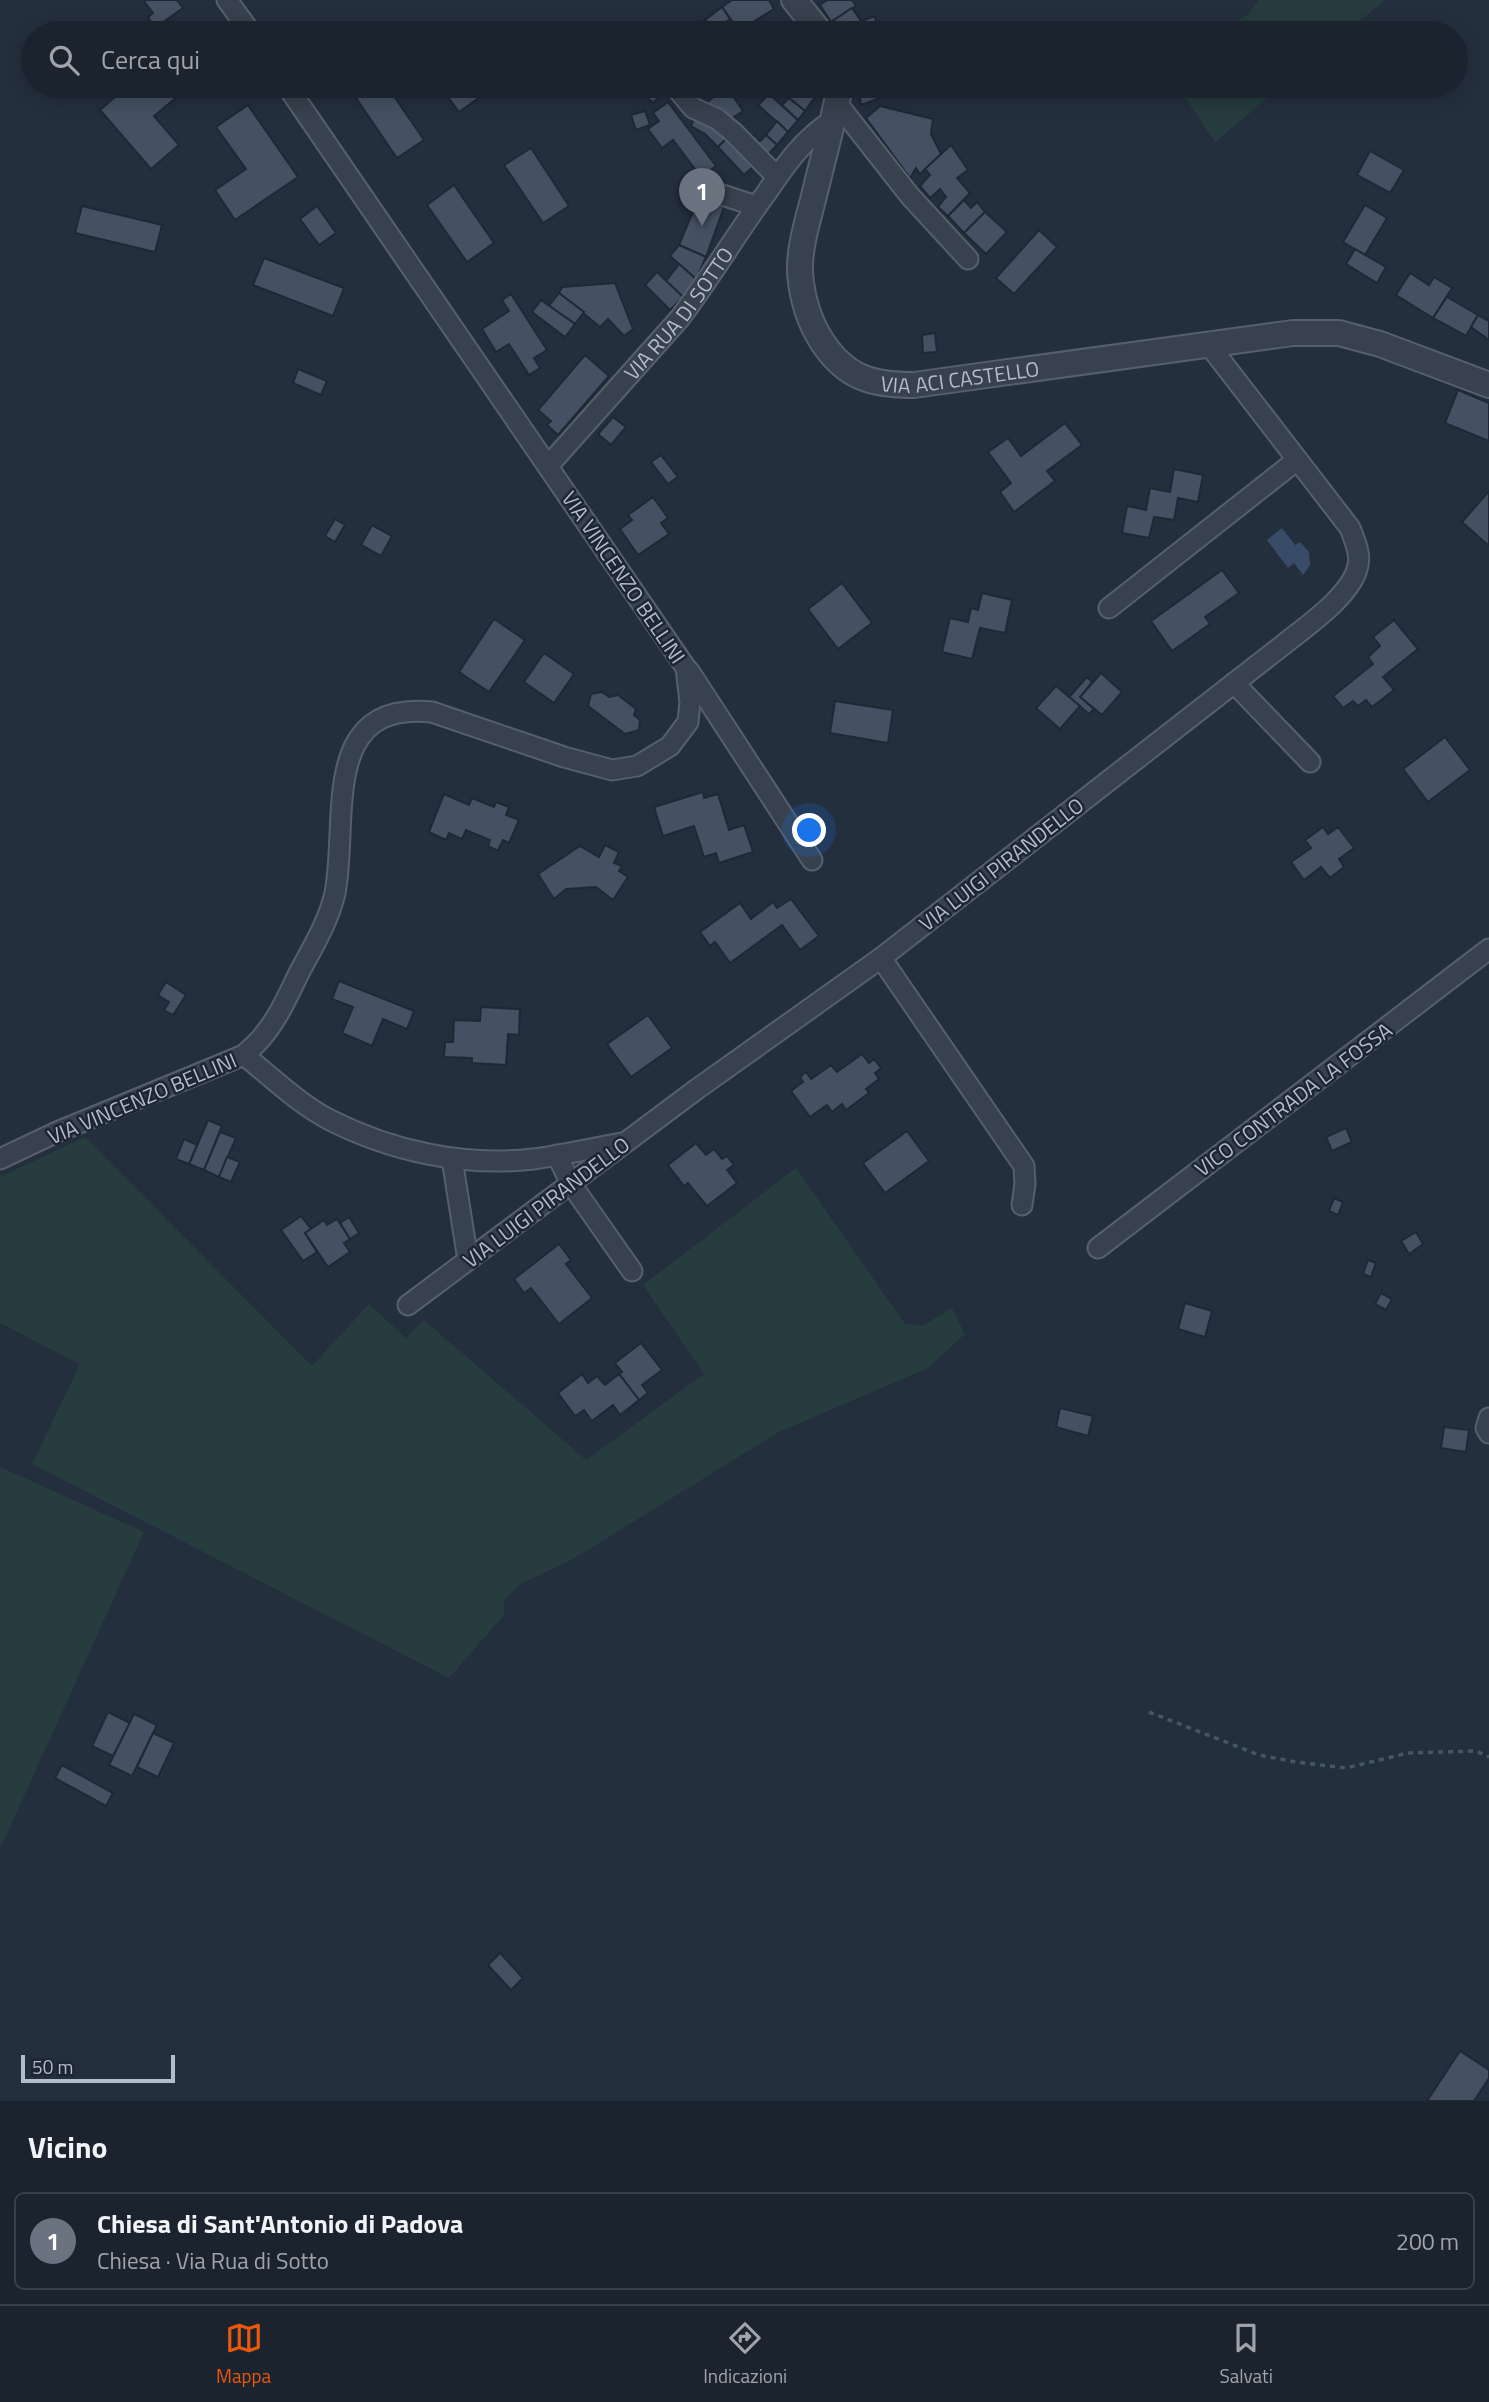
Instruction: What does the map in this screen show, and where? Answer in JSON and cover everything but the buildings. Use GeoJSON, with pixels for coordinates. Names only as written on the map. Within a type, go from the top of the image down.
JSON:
{"type":"FeatureCollection","features":[{"type":"Feature","properties":{"kind":"street"},"geometry":{"type":"LineString","coordinates":[[228,0],[243,21]]}},
{"type":"Feature","properties":{"kind":"street"},"geometry":{"type":"LineString","coordinates":[[804,3],[814,21]]}},
{"type":"Feature","properties":{"kind":"street","name":"VIA VINCENZO BELLINI"},"geometry":{"type":"LineString","coordinates":[[0,1160],[57,1132],[244,1055],[262,1037],[277,1017],[321,932],[330,907],[336,884],[346,769],[353,749],[367,727],[385,715],[409,709],[432,712],[564,757],[612,770],[637,766],[670,746],[688,722],[690,702],[686,667],[295,98]]}},
{"type":"Feature","properties":{"kind":"street"},"geometry":{"type":"LineString","coordinates":[[685,98],[693,108],[717,119],[734,133],[777,177]]}},
{"type":"Feature","properties":{"kind":"street"},"geometry":{"type":"LineString","coordinates":[[837,103],[910,196],[968,259]]}},
{"type":"Feature","properties":{"kind":"street","name":"VIA RUA DI SOTTO"},"geometry":{"type":"LineString","coordinates":[[548,466],[680,318],[791,157],[837,103]]}},
{"type":"Feature","properties":{"kind":"street","name":"VIA ACI CASTELLO"},"geometry":{"type":"LineString","coordinates":[[837,103],[804,233],[800,270],[809,318],[832,356],[849,370],[884,385],[914,385],[1293,333],[1339,333],[1380,344],[1489,385]]}},
{"type":"Feature","properties":{"kind":"street"},"geometry":{"type":"LineString","coordinates":[[707,190],[756,206]]}},
{"type":"Feature","properties":{"kind":"street","name":"VIA LUIGI PIRANDELLO"},"geometry":{"type":"LineString","coordinates":[[408,1305],[626,1142],[881,958],[1234,683],[1332,603],[1352,583],[1359,565],[1357,546],[1350,528],[1209,345]]}},
{"type":"Feature","properties":{"kind":"street"},"geometry":{"type":"LineString","coordinates":[[1109,608],[1297,460]]}},
{"type":"Feature","properties":{"kind":"street"},"geometry":{"type":"LineString","coordinates":[[686,667],[812,860]]}},
{"type":"Feature","properties":{"kind":"street"},"geometry":{"type":"LineString","coordinates":[[1234,683],[1310,762]]}},
{"type":"Feature","properties":{"kind":"street","name":"VICO CONTRADA LA FOSSA"},"geometry":{"type":"LineString","coordinates":[[1098,1248],[1489,949]]}},
{"type":"Feature","properties":{"kind":"street"},"geometry":{"type":"LineString","coordinates":[[881,958],[1024,1167],[1025,1184],[1021,1205]]}},
{"type":"Feature","properties":{"kind":"street"},"geometry":{"type":"LineString","coordinates":[[244,1055],[327,1119],[366,1136],[431,1156],[452,1159],[531,1159],[626,1142]]}},
{"type":"Feature","properties":{"kind":"street"},"geometry":{"type":"LineString","coordinates":[[557,1155],[570,1184],[632,1271]]}},
{"type":"Feature","properties":{"kind":"street"},"geometry":{"type":"LineString","coordinates":[[452,1159],[468,1260]]}},
{"type":"Feature","properties":{"kind":"street"},"geometry":{"type":"LineString","coordinates":[[1489,1418],[1486,1428],[1489,1433]]}},
{"type":"Feature","properties":{"kind":"path"},"geometry":{"type":"LineString","coordinates":[[1149,1712],[1259,1755],[1296,1762],[1346,1768],[1408,1752],[1476,1751],[1489,1756]]}},
{"type":"Feature","properties":{"kind":"green space"},"geometry":{"type":"Polygon","coordinates":[[[1259,0],[1385,0],[1360,21],[1237,21],[1247,15],[1259,0]]]}},
{"type":"Feature","properties":{"kind":"green space"},"geometry":{"type":"Polygon","coordinates":[[[1186,98],[1268,98],[1215,142],[1186,98]]]}},
{"type":"Feature","properties":{"kind":"green space"},"geometry":{"type":"Polygon","coordinates":[[[85,1137],[312,1366],[369,1304],[406,1338],[424,1320],[586,1460],[704,1374],[643,1285],[796,1168],[905,1324],[922,1326],[952,1308],[965,1334],[928,1368],[779,1432],[573,1559],[519,1585],[504,1600],[504,1615],[449,1678],[32,1464],[80,1364],[0,1323],[0,1177],[85,1137]]]}},
{"type":"Feature","properties":{"kind":"green space"},"geometry":{"type":"Polygon","coordinates":[[[0,1467],[144,1532],[0,1849],[0,1467]]]}},
{"type":"Feature","properties":{"kind":"water"},"geometry":{"type":"Polygon","coordinates":[[[1282,528],[1295,545],[1300,542],[1309,552],[1310,565],[1303,575],[1294,563],[1288,568],[1267,540],[1282,528]]]}},
{"type":"Feature","properties":{"kind":"place","name":"Chiesa di Sant'Antonio di Padova"},"geometry":{"type":"Point","coordinates":[702,226]}}]}
